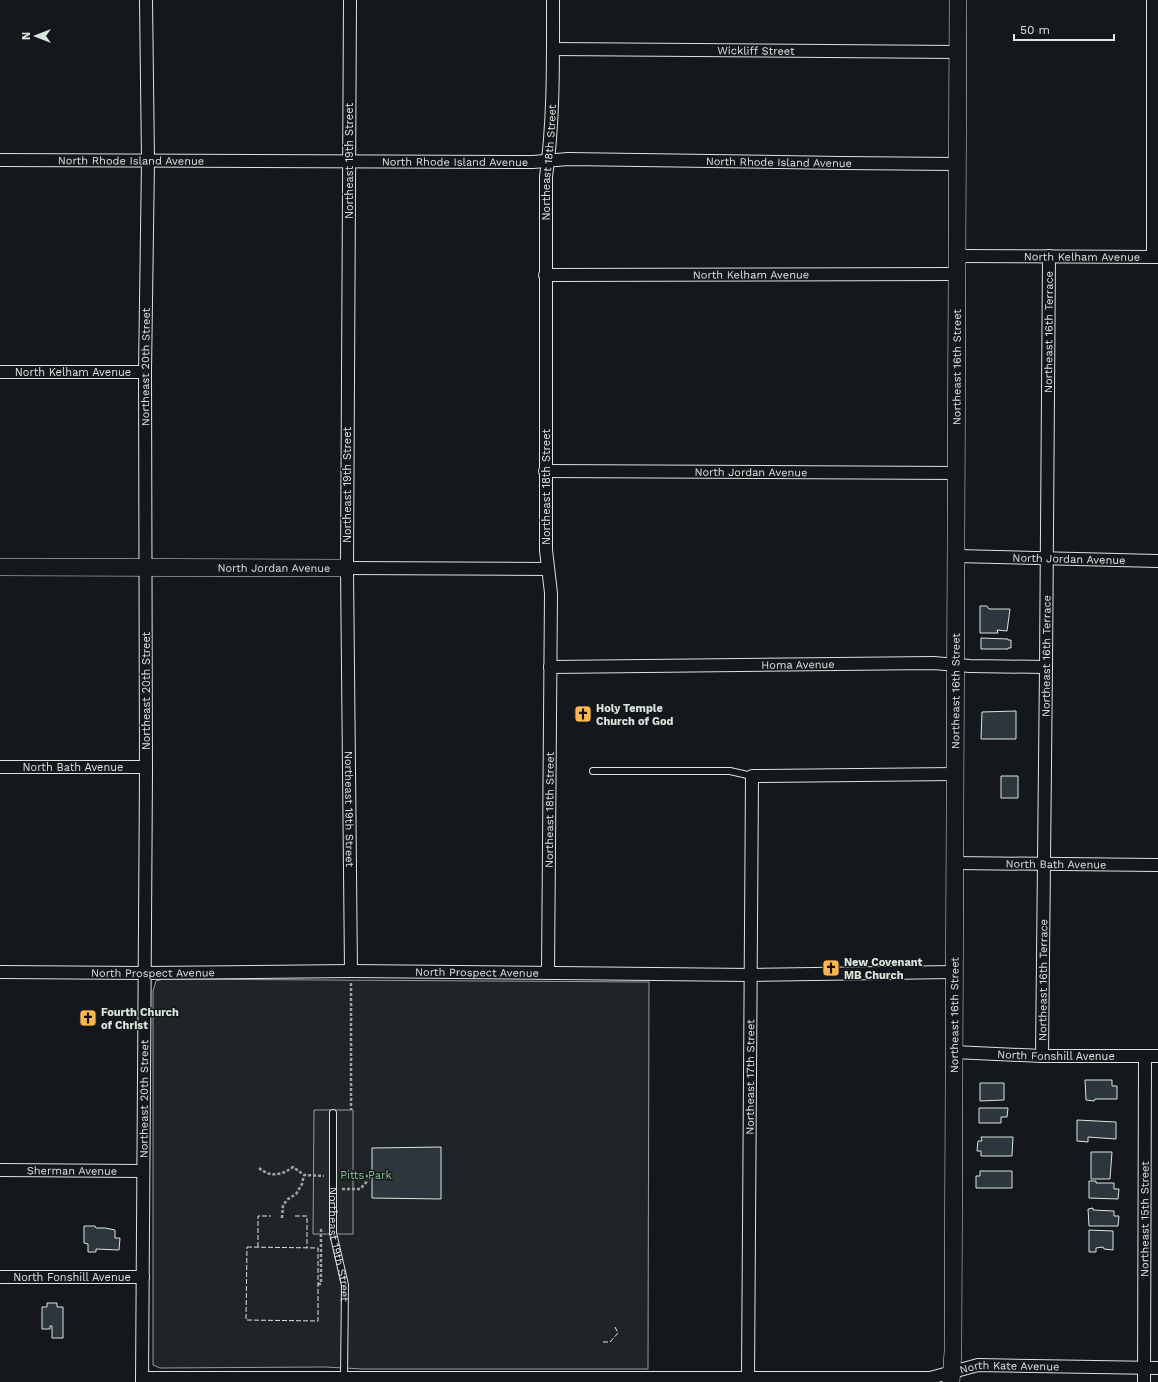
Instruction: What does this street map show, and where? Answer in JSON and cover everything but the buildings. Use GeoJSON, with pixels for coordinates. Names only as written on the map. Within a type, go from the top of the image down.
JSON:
{"type":"FeatureCollection","features":[{"type":"Feature","properties":{"kind":"street","name":"Northeast 20th Street"},"geometry":{"type":"LineString","coordinates":[[142,1380],[148,161],[146,0]]}},
{"type":"Feature","properties":{"kind":"street","name":"Northeast 19th Street"},"geometry":{"type":"LineString","coordinates":[[350,0],[347,568],[351,971]]}},
{"type":"Feature","properties":{"kind":"street","name":"Northeast 18th Street"},"geometry":{"type":"LineString","coordinates":[[548,973],[551,593],[546,550],[545,471],[546,177],[550,138],[553,0]]}},
{"type":"Feature","properties":{"kind":"street","name":"Northeast 16th Street"},"geometry":{"type":"LineString","coordinates":[[951,1377],[957,474],[958,0]]}},
{"type":"Feature","properties":{"kind":"street"},"geometry":{"type":"LineString","coordinates":[[1153,0],[1156,257]]}},
{"type":"Feature","properties":{"kind":"street","name":"Wickliff Street"},"geometry":{"type":"LineString","coordinates":[[553,49],[958,52]]}},
{"type":"Feature","properties":{"kind":"street","name":"North Rhode Island Avenue"},"geometry":{"type":"LineString","coordinates":[[0,160],[533,162],[568,159],[958,164]]}},
{"type":"Feature","properties":{"kind":"street","name":"North Kelham Avenue"},"geometry":{"type":"LineString","coordinates":[[957,256],[1156,257]]}},
{"type":"Feature","properties":{"kind":"street","name":"Northeast 16th Terrace"},"geometry":{"type":"LineString","coordinates":[[1042,1056],[1045,864],[1049,256]]}},
{"type":"Feature","properties":{"kind":"street","name":"North Kelham Avenue"},"geometry":{"type":"LineString","coordinates":[[546,274],[957,274]]}},
{"type":"Feature","properties":{"kind":"street","name":"North Kelham Avenue"},"geometry":{"type":"LineString","coordinates":[[0,372],[146,372]]}},
{"type":"Feature","properties":{"kind":"street","name":"North Jordan Avenue"},"geometry":{"type":"LineString","coordinates":[[545,471],[957,474]]}},
{"type":"Feature","properties":{"kind":"street","name":"North Jordan Avenue"},"geometry":{"type":"LineString","coordinates":[[956,556],[1158,561]]}},
{"type":"Feature","properties":{"kind":"street","name":"North Jordan Avenue"},"geometry":{"type":"LineString","coordinates":[[0,566],[548,569]]}},
{"type":"Feature","properties":{"kind":"street","name":"Homa Avenue"},"geometry":{"type":"LineString","coordinates":[[550,667],[933,663],[955,665],[1046,667]]}},
{"type":"Feature","properties":{"kind":"street","name":"North Bath Avenue"},"geometry":{"type":"LineString","coordinates":[[0,767],[146,768]]}},
{"type":"Feature","properties":{"kind":"street"},"geometry":{"type":"LineString","coordinates":[[752,776],[955,774]]}},
{"type":"Feature","properties":{"kind":"street","name":"Northeast 17th Street"},"geometry":{"type":"LineString","coordinates":[[748,1378],[752,776]]}},
{"type":"Feature","properties":{"kind":"street","name":"North Bath Avenue"},"geometry":{"type":"LineString","coordinates":[[954,863],[1158,865]]}},
{"type":"Feature","properties":{"kind":"street","name":"North Prospect Avenue"},"geometry":{"type":"LineString","coordinates":[[0,972],[144,973],[351,971],[751,975],[954,972]]}},
{"type":"Feature","properties":{"kind":"street","name":"North Fonshill Avenue"},"geometry":{"type":"LineString","coordinates":[[954,1052],[1042,1056],[1158,1056]]}},
{"type":"Feature","properties":{"kind":"street","name":"Northeast 15th Street"},"geometry":{"type":"LineString","coordinates":[[1144,1382],[1145,1056]]}},
{"type":"Feature","properties":{"kind":"street","name":"Sherman Avenue"},"geometry":{"type":"LineString","coordinates":[[0,1170],[143,1171]]}},
{"type":"Feature","properties":{"kind":"street","name":"North Fonshill Avenue"},"geometry":{"type":"LineString","coordinates":[[0,1277],[143,1277]]}},
{"type":"Feature","properties":{"kind":"street","name":"North Kate Avenue"},"geometry":{"type":"LineString","coordinates":[[142,1380],[262,1379],[344,1376],[487,1380],[930,1378],[951,1377],[978,1365],[1158,1368]]}},
{"type":"Feature","properties":{"kind":"lane"},"geometry":{"type":"LineString","coordinates":[[592,772],[730,771],[752,776]]}},
{"type":"Feature","properties":{"kind":"lane","name":"Northeast 19th Street"},"geometry":{"type":"LineString","coordinates":[[333,1113],[332,1231],[345,1285],[344,1376]]}},
{"type":"Feature","properties":{"kind":"path"},"geometry":{"type":"LineString","coordinates":[[351,971],[351,1110]]}},
{"type":"Feature","properties":{"kind":"path"},"geometry":{"type":"LineString","coordinates":[[259,1168],[263,1172],[279,1175],[293,1167],[304,1175],[312,1176]]}},
{"type":"Feature","properties":{"kind":"path"},"geometry":{"type":"LineString","coordinates":[[282,1218],[283,1206],[288,1198],[296,1194],[302,1184],[304,1175]]}},
{"type":"Feature","properties":{"kind":"path"},"geometry":{"type":"LineString","coordinates":[[354,1176],[372,1176],[360,1189],[354,1189]]}},
{"type":"Feature","properties":{"kind":"path"},"geometry":{"type":"LineString","coordinates":[[318,1284],[321,1284],[321,1230],[332,1231]]}},
{"type":"Feature","properties":{"kind":"green space","name":"Pitts Park"},"geometry":{"type":"Polygon","coordinates":[[[163,979],[649,982],[648,1369],[363,1369],[324,1367],[160,1368],[153,1365],[153,991],[156,981],[163,979]]]}},
{"type":"Feature","properties":{"kind":"shaded area"},"geometry":{"type":"Polygon","coordinates":[[[314,1110],[353,1110],[353,1234],[313,1234],[314,1110]]]}},
{"type":"Feature","properties":{"kind":"fence"},"geometry":{"type":"LineString","coordinates":[[258,1247],[258,1216],[271,1216]]}},
{"type":"Feature","properties":{"kind":"fence"},"geometry":{"type":"LineString","coordinates":[[295,1216],[307,1216],[307,1248]]}},
{"type":"Feature","properties":{"kind":"fence"},"geometry":{"type":"LineString","coordinates":[[247,1247],[318,1248],[318,1321],[246,1320],[247,1247]]}},
{"type":"Feature","properties":{"kind":"fence"},"geometry":{"type":"LineString","coordinates":[[603,1342],[610,1342],[618,1333],[615,1327]]}},
{"type":"Feature","properties":{"kind":"place","name":"Holy Temple Church of God"},"geometry":{"type":"Point","coordinates":[583,714]}},
{"type":"Feature","properties":{"kind":"place","name":"New Covenant MB Church"},"geometry":{"type":"Point","coordinates":[831,968]}},
{"type":"Feature","properties":{"kind":"place","name":"Fourth Church of Christ"},"geometry":{"type":"Point","coordinates":[88,1018]}}]}
